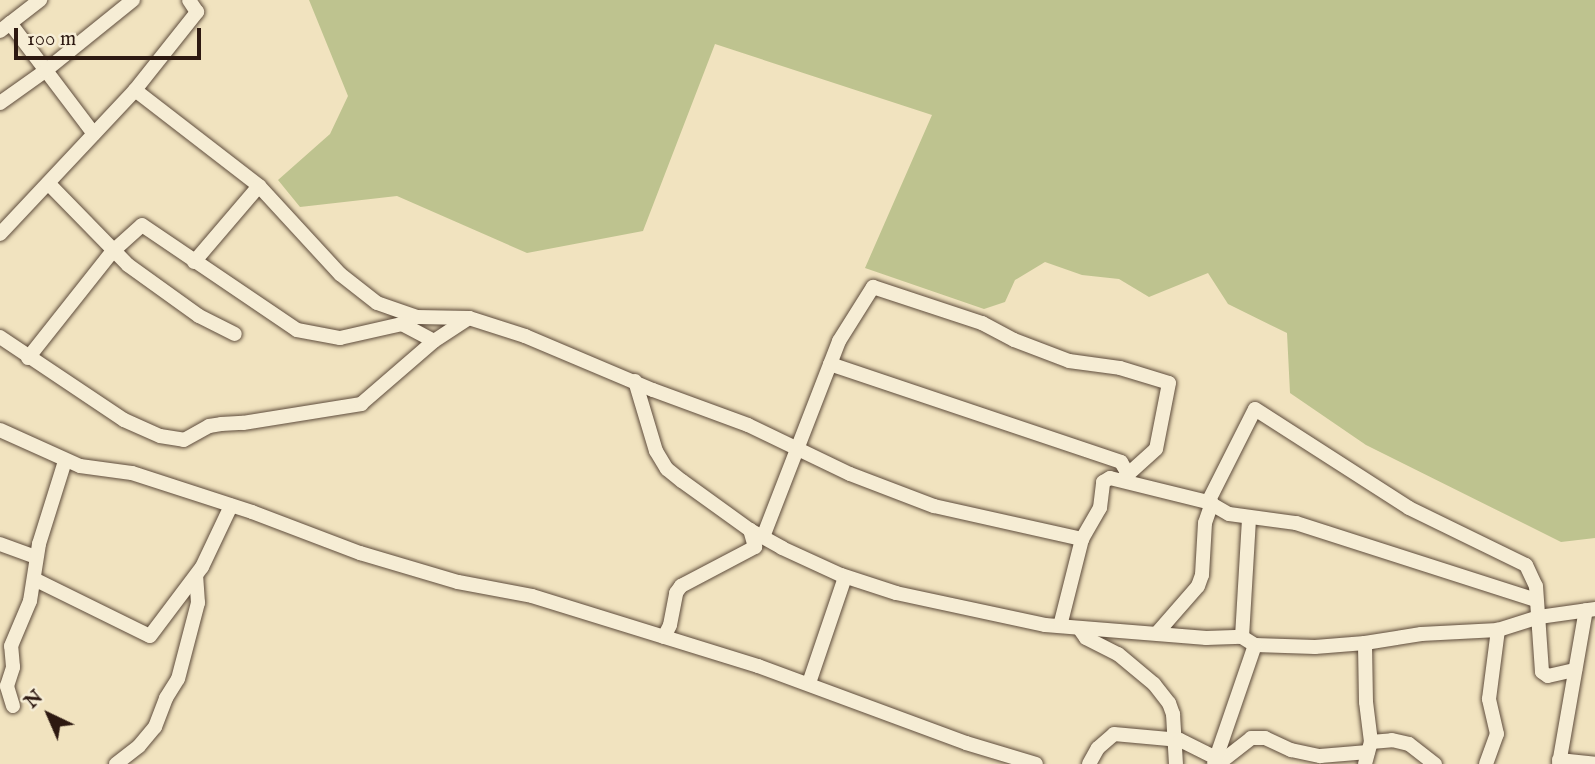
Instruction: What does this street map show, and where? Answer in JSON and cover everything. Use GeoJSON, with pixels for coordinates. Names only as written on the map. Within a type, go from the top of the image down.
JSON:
{"type":"FeatureCollection","features":[{"type":"Feature","properties":{"kind":"street"},"geometry":{"type":"LineString","coordinates":[[40,0],[5,27],[94,134]]}},
{"type":"Feature","properties":{"kind":"street"},"geometry":{"type":"LineString","coordinates":[[0,103],[45,72],[133,0]]}},
{"type":"Feature","properties":{"kind":"street"},"geometry":{"type":"LineString","coordinates":[[0,234],[135,90],[197,12],[189,0]]}},
{"type":"Feature","properties":{"kind":"street"},"geometry":{"type":"LineString","coordinates":[[135,90],[259,186],[340,274],[377,303],[417,317],[469,318],[566,351],[748,425],[850,474],[934,506],[1082,538]]}},
{"type":"Feature","properties":{"kind":"street"},"geometry":{"type":"LineString","coordinates":[[49,184],[113,252],[199,316],[235,334]]}},
{"type":"Feature","properties":{"kind":"street"},"geometry":{"type":"LineString","coordinates":[[194,262],[259,186]]}},
{"type":"Feature","properties":{"kind":"street"},"geometry":{"type":"LineString","coordinates":[[28,358],[113,252],[142,225],[297,330],[340,338],[402,324],[434,341]]}},
{"type":"Feature","properties":{"kind":"street"},"geometry":{"type":"LineString","coordinates":[[664,637],[681,586],[755,547],[756,534],[797,448],[839,341],[873,287],[982,323],[1014,340],[1069,361],[1120,368],[1169,383],[1156,449],[1125,477]]}},
{"type":"Feature","properties":{"kind":"street"},"geometry":{"type":"LineString","coordinates":[[0,337],[124,420],[160,436],[184,440],[209,426],[243,424],[361,404],[434,341],[469,318]]}},
{"type":"Feature","properties":{"kind":"street"},"geometry":{"type":"LineString","coordinates":[[830,364],[1121,462],[1125,477]]}},
{"type":"Feature","properties":{"kind":"street"},"geometry":{"type":"LineString","coordinates":[[635,381],[649,434],[667,469],[756,534],[845,577],[895,593],[968,610],[1060,626],[1206,638],[1242,637],[1255,645],[1315,647],[1365,643],[1421,634],[1498,630],[1539,617],[1590,610],[1556,761],[1595,764]]}},
{"type":"Feature","properties":{"kind":"street"},"geometry":{"type":"LineString","coordinates":[[1157,633],[1198,586],[1202,575],[1205,523],[1210,502],[1255,409],[1409,508],[1527,565],[1536,586],[1544,675],[1576,670]]}},
{"type":"Feature","properties":{"kind":"street"},"geometry":{"type":"LineString","coordinates":[[0,430],[65,461],[132,473],[359,553],[458,582],[532,596],[664,637],[809,683],[966,743],[1036,764]]}},
{"type":"Feature","properties":{"kind":"street"},"geometry":{"type":"LineString","coordinates":[[13,706],[6,658],[30,601],[36,558],[65,461]]}},
{"type":"Feature","properties":{"kind":"street"},"geometry":{"type":"LineString","coordinates":[[1060,626],[1082,538],[1100,508],[1103,482],[1106,478],[1125,477],[1210,502],[1229,514],[1296,523],[1536,600]]}},
{"type":"Feature","properties":{"kind":"street"},"geometry":{"type":"LineString","coordinates":[[34,579],[146,636],[153,634],[196,577],[231,506]]}},
{"type":"Feature","properties":{"kind":"street"},"geometry":{"type":"LineString","coordinates":[[1242,637],[1249,518]]}},
{"type":"Feature","properties":{"kind":"street"},"geometry":{"type":"LineString","coordinates":[[0,544],[36,558]]}},
{"type":"Feature","properties":{"kind":"street"},"geometry":{"type":"LineString","coordinates":[[116,764],[139,746],[155,727],[166,698],[178,680],[196,616],[196,577]]}},
{"type":"Feature","properties":{"kind":"street"},"geometry":{"type":"LineString","coordinates":[[809,683],[845,577]]}},
{"type":"Feature","properties":{"kind":"street"},"geometry":{"type":"LineString","coordinates":[[167,618],[181,611],[196,616]]}},
{"type":"Feature","properties":{"kind":"street"},"geometry":{"type":"LineString","coordinates":[[1079,628],[1086,638],[1118,654],[1154,684],[1171,708],[1176,764]]}},
{"type":"Feature","properties":{"kind":"street"},"geometry":{"type":"LineString","coordinates":[[1486,764],[1497,734],[1489,699],[1498,630]]}},
{"type":"Feature","properties":{"kind":"street"},"geometry":{"type":"LineString","coordinates":[[1365,643],[1368,753]]}},
{"type":"Feature","properties":{"kind":"street"},"geometry":{"type":"LineString","coordinates":[[1215,762],[1255,645]]}},
{"type":"Feature","properties":{"kind":"street"},"geometry":{"type":"LineString","coordinates":[[1089,764],[1098,748],[1114,734],[1189,743],[1215,762]]}},
{"type":"Feature","properties":{"kind":"street"},"geometry":{"type":"LineString","coordinates":[[1215,762],[1228,758],[1251,738],[1265,737],[1291,750],[1320,756],[1368,753],[1392,740],[1409,744],[1434,764]]}},
{"type":"Feature","properties":{"kind":"green space"},"geometry":{"type":"Polygon","coordinates":[[[309,0],[1595,0],[1595,538],[1561,542],[1366,445],[1290,393],[1287,333],[1228,304],[1208,273],[1149,297],[1119,279],[1082,275],[1045,262],[1015,280],[1005,302],[984,309],[865,268],[932,115],[715,44],[643,231],[527,253],[397,196],[300,207],[278,180],[330,134],[348,96],[309,0]]]}}]}
